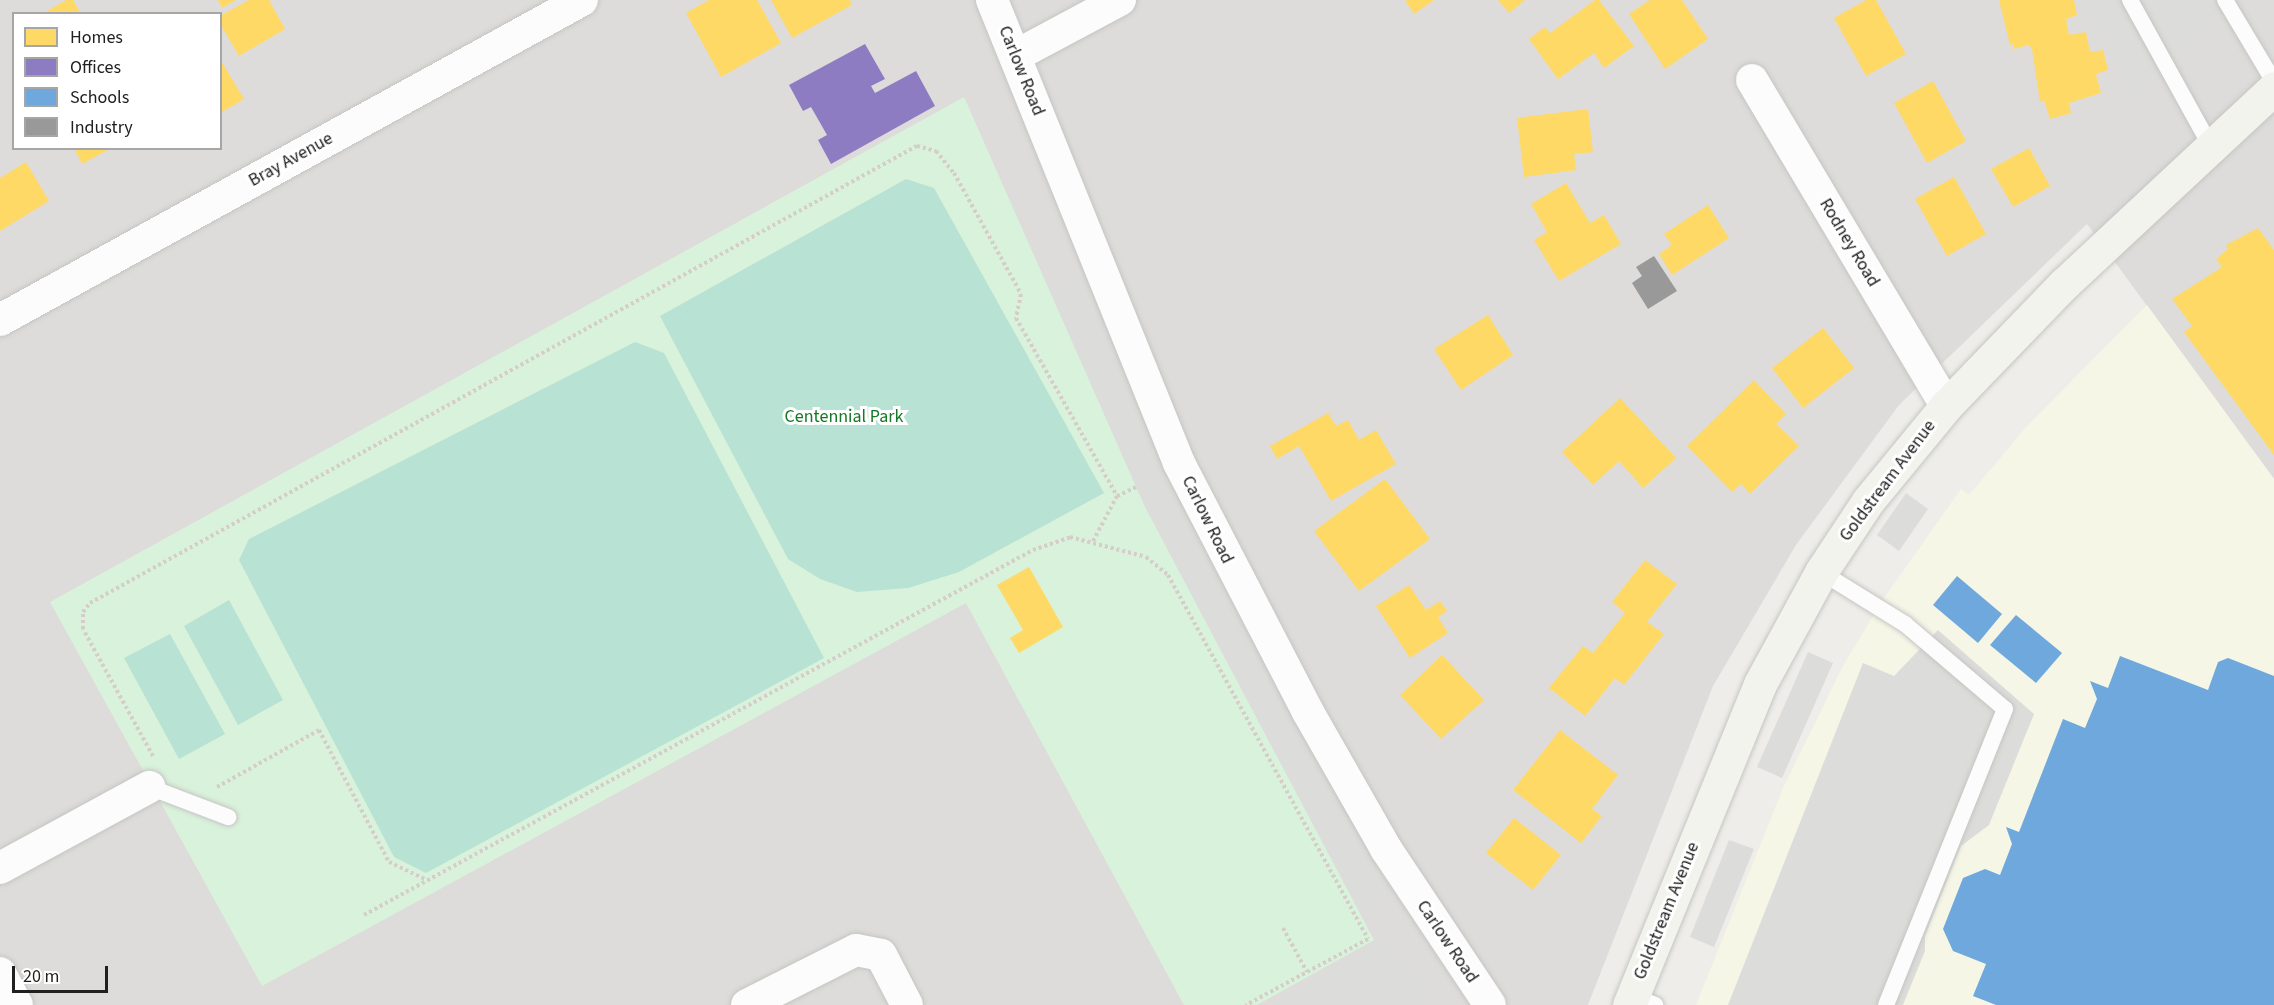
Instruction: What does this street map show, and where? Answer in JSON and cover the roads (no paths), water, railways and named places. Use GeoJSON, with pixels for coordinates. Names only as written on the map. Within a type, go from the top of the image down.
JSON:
{"type":"FeatureCollection","features":[{"type":"Feature","properties":{"kind":"main road","name":"Goldstream Avenue"},"geometry":{"type":"LineString","coordinates":[[1639,1002],[1760,684],[1821,572],[1868,501],[1946,406],[2064,284],[2274,88]]}},
{"type":"Feature","properties":{"kind":"street","name":"Bray Avenue"},"geometry":{"type":"LineString","coordinates":[[0,320],[582,0]]}},
{"type":"Feature","properties":{"kind":"street","name":"Carlow Road"},"geometry":{"type":"LineString","coordinates":[[992,0],[1179,463],[1232,570],[1386,849],[1490,1005]]}},
{"type":"Feature","properties":{"kind":"street"},"geometry":{"type":"LineString","coordinates":[[1015,56],[1120,0]]}},
{"type":"Feature","properties":{"kind":"street","name":"Rodney Road"},"geometry":{"type":"LineString","coordinates":[[1752,80],[1946,406]]}},
{"type":"Feature","properties":{"kind":"street"},"geometry":{"type":"LineString","coordinates":[[0,868],[149,787]]}},
{"type":"Feature","properties":{"kind":"street"},"geometry":{"type":"LineString","coordinates":[[747,1005],[856,950],[881,955],[908,1005]]}},
{"type":"Feature","properties":{"kind":"street"},"geometry":{"type":"LineString","coordinates":[[0,973],[17,1005]]}},
{"type":"Feature","properties":{"kind":"lane"},"geometry":{"type":"LineString","coordinates":[[2130,0],[2211,147]]}},
{"type":"Feature","properties":{"kind":"lane"},"geometry":{"type":"LineString","coordinates":[[2225,0],[2274,82]]}},
{"type":"Feature","properties":{"kind":"lane"},"geometry":{"type":"LineString","coordinates":[[1821,572],[1905,624],[2005,709],[1886,1005]]}},
{"type":"Feature","properties":{"kind":"lane"},"geometry":{"type":"LineString","coordinates":[[149,787],[228,817]]}},
{"type":"Feature","properties":{"kind":"park label","name":"Centennial Park"},"geometry":{"type":"Point","coordinates":[844,417]}}]}
